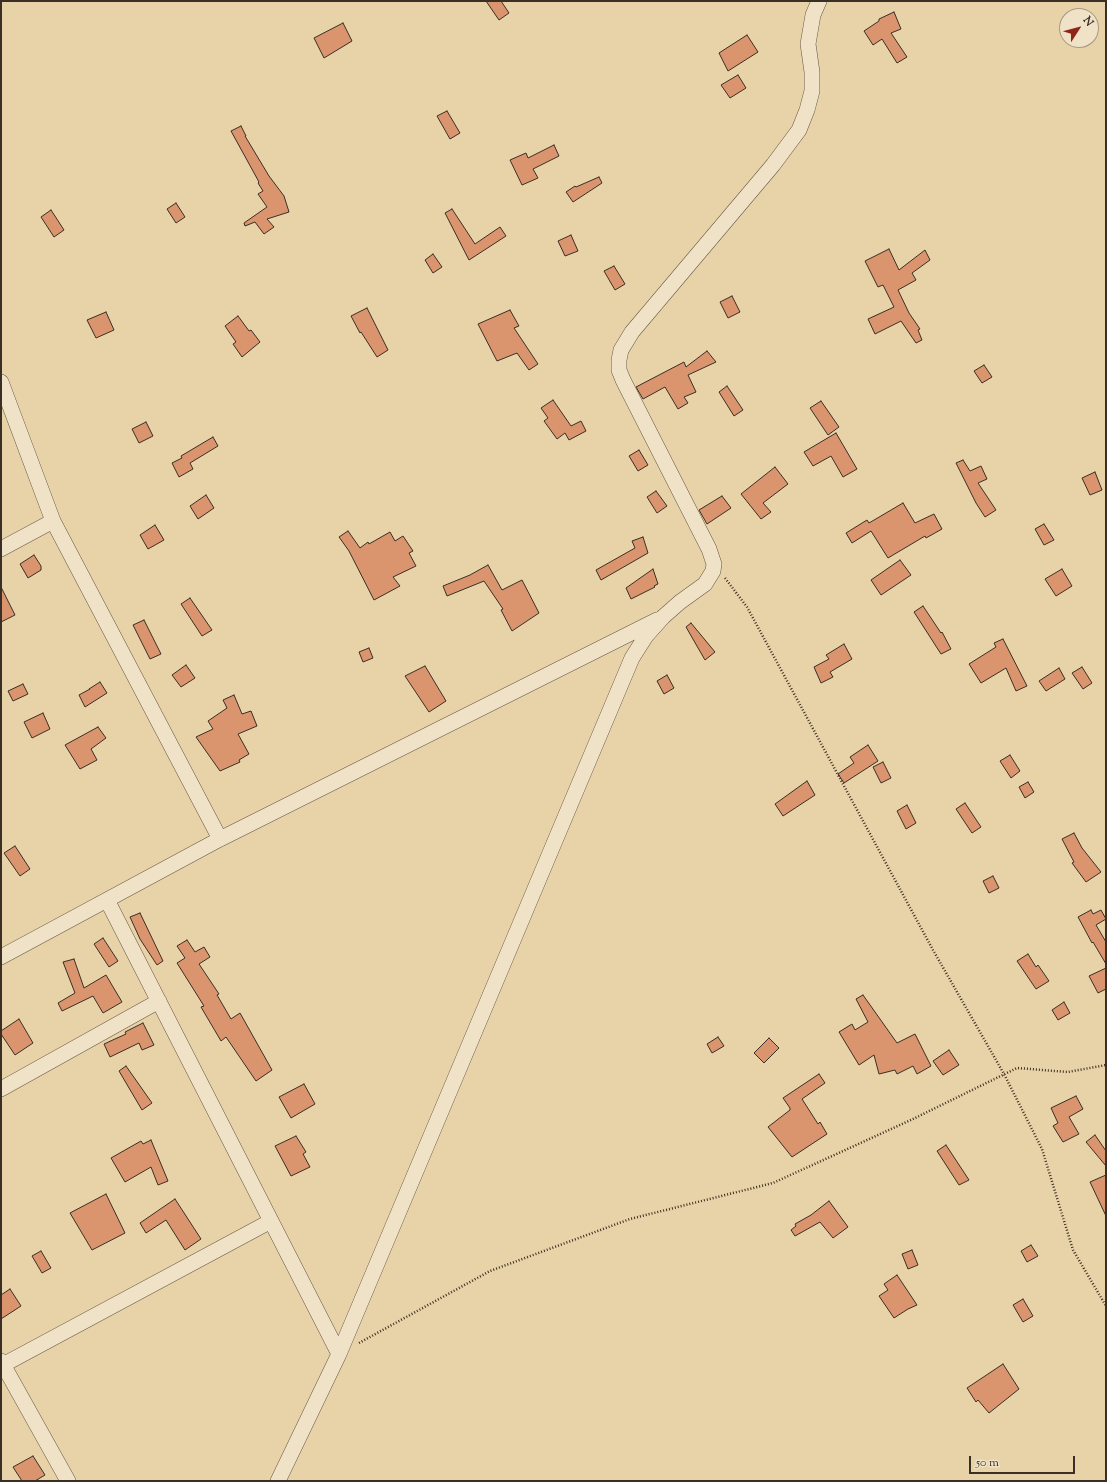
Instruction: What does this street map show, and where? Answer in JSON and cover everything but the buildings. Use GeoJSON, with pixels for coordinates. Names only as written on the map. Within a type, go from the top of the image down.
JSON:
{"type":"FeatureCollection","features":[{"type":"Feature","properties":{"kind":"street"},"geometry":{"type":"LineString","coordinates":[[278,1481],[339,1354],[632,658],[646,636],[663,617],[680,602],[705,584],[713,571],[714,564],[709,549],[619,370],[618,360],[621,350],[632,332],[773,165],[799,130],[807,110],[812,91],[812,72],[808,44],[813,16],[819,1]]}},
{"type":"Feature","properties":{"kind":"street"},"geometry":{"type":"LineString","coordinates":[[1,382],[53,521],[220,839]]}},
{"type":"Feature","properties":{"kind":"street"},"geometry":{"type":"LineString","coordinates":[[1,549],[53,521]]}},
{"type":"Feature","properties":{"kind":"street"},"geometry":{"type":"LineString","coordinates":[[1,957],[220,839],[663,617]]}},
{"type":"Feature","properties":{"kind":"street"},"geometry":{"type":"LineString","coordinates":[[107,900],[339,1354]]}},
{"type":"Feature","properties":{"kind":"street"},"geometry":{"type":"LineString","coordinates":[[1,1088],[159,1001]]}},
{"type":"Feature","properties":{"kind":"street"},"geometry":{"type":"LineString","coordinates":[[68,1481],[2,1364],[271,1221]]}},
{"type":"Feature","properties":{"kind":"path"},"geometry":{"type":"LineString","coordinates":[[714,564],[747,607],[933,950],[1004,1074],[1042,1149],[1073,1250],[1106,1306]]}},
{"type":"Feature","properties":{"kind":"path"},"geometry":{"type":"LineString","coordinates":[[339,1354],[490,1271],[630,1219],[773,1183],[913,1119],[1017,1068],[1068,1072],[1106,1065]]}}]}
